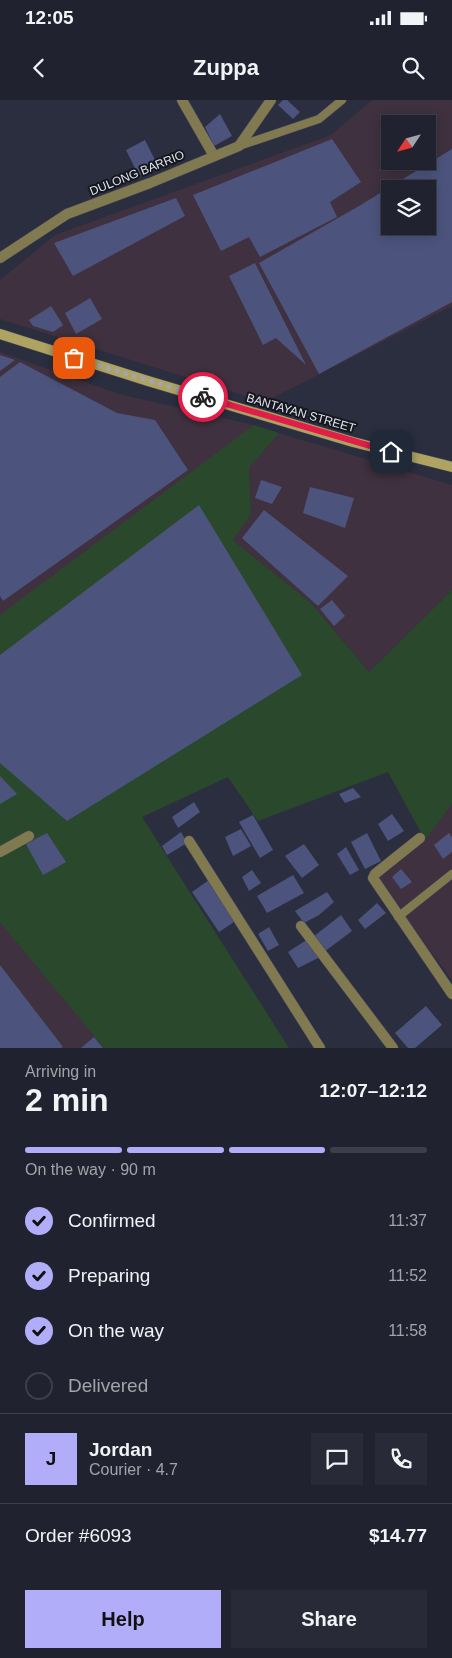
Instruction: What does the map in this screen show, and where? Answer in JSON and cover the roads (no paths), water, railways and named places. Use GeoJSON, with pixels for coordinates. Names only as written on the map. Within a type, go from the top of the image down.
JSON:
{"type":"FeatureCollection","features":[{"type":"Feature","properties":{"kind":"main road","name":"BANTAYAN STREET"},"geometry":{"type":"LineString","coordinates":[[0,334],[148,381],[344,439],[452,467]]}},
{"type":"Feature","properties":{"kind":"street"},"geometry":{"type":"LineString","coordinates":[[182,100],[214,156]]}},
{"type":"Feature","properties":{"kind":"street"},"geometry":{"type":"LineString","coordinates":[[240,146],[270,100]]}},
{"type":"Feature","properties":{"kind":"street","name":"DULONG BARRIO"},"geometry":{"type":"LineString","coordinates":[[0,258],[67,214],[150,183],[240,146]]}},
{"type":"Feature","properties":{"kind":"street"},"geometry":{"type":"LineString","coordinates":[[0,852],[29,836]]}},
{"type":"Feature","properties":{"kind":"street"},"geometry":{"type":"LineString","coordinates":[[420,838],[374,874],[373,878],[452,994]]}},
{"type":"Feature","properties":{"kind":"street"},"geometry":{"type":"LineString","coordinates":[[189,841],[320,1048]]}},
{"type":"Feature","properties":{"kind":"street"},"geometry":{"type":"LineString","coordinates":[[301,926],[393,1048]]}},
{"type":"Feature","properties":{"kind":"lane"},"geometry":{"type":"LineString","coordinates":[[240,146],[319,119],[342,100]]}},
{"type":"Feature","properties":{"kind":"lane"},"geometry":{"type":"LineString","coordinates":[[398,917],[452,874]]}}]}
